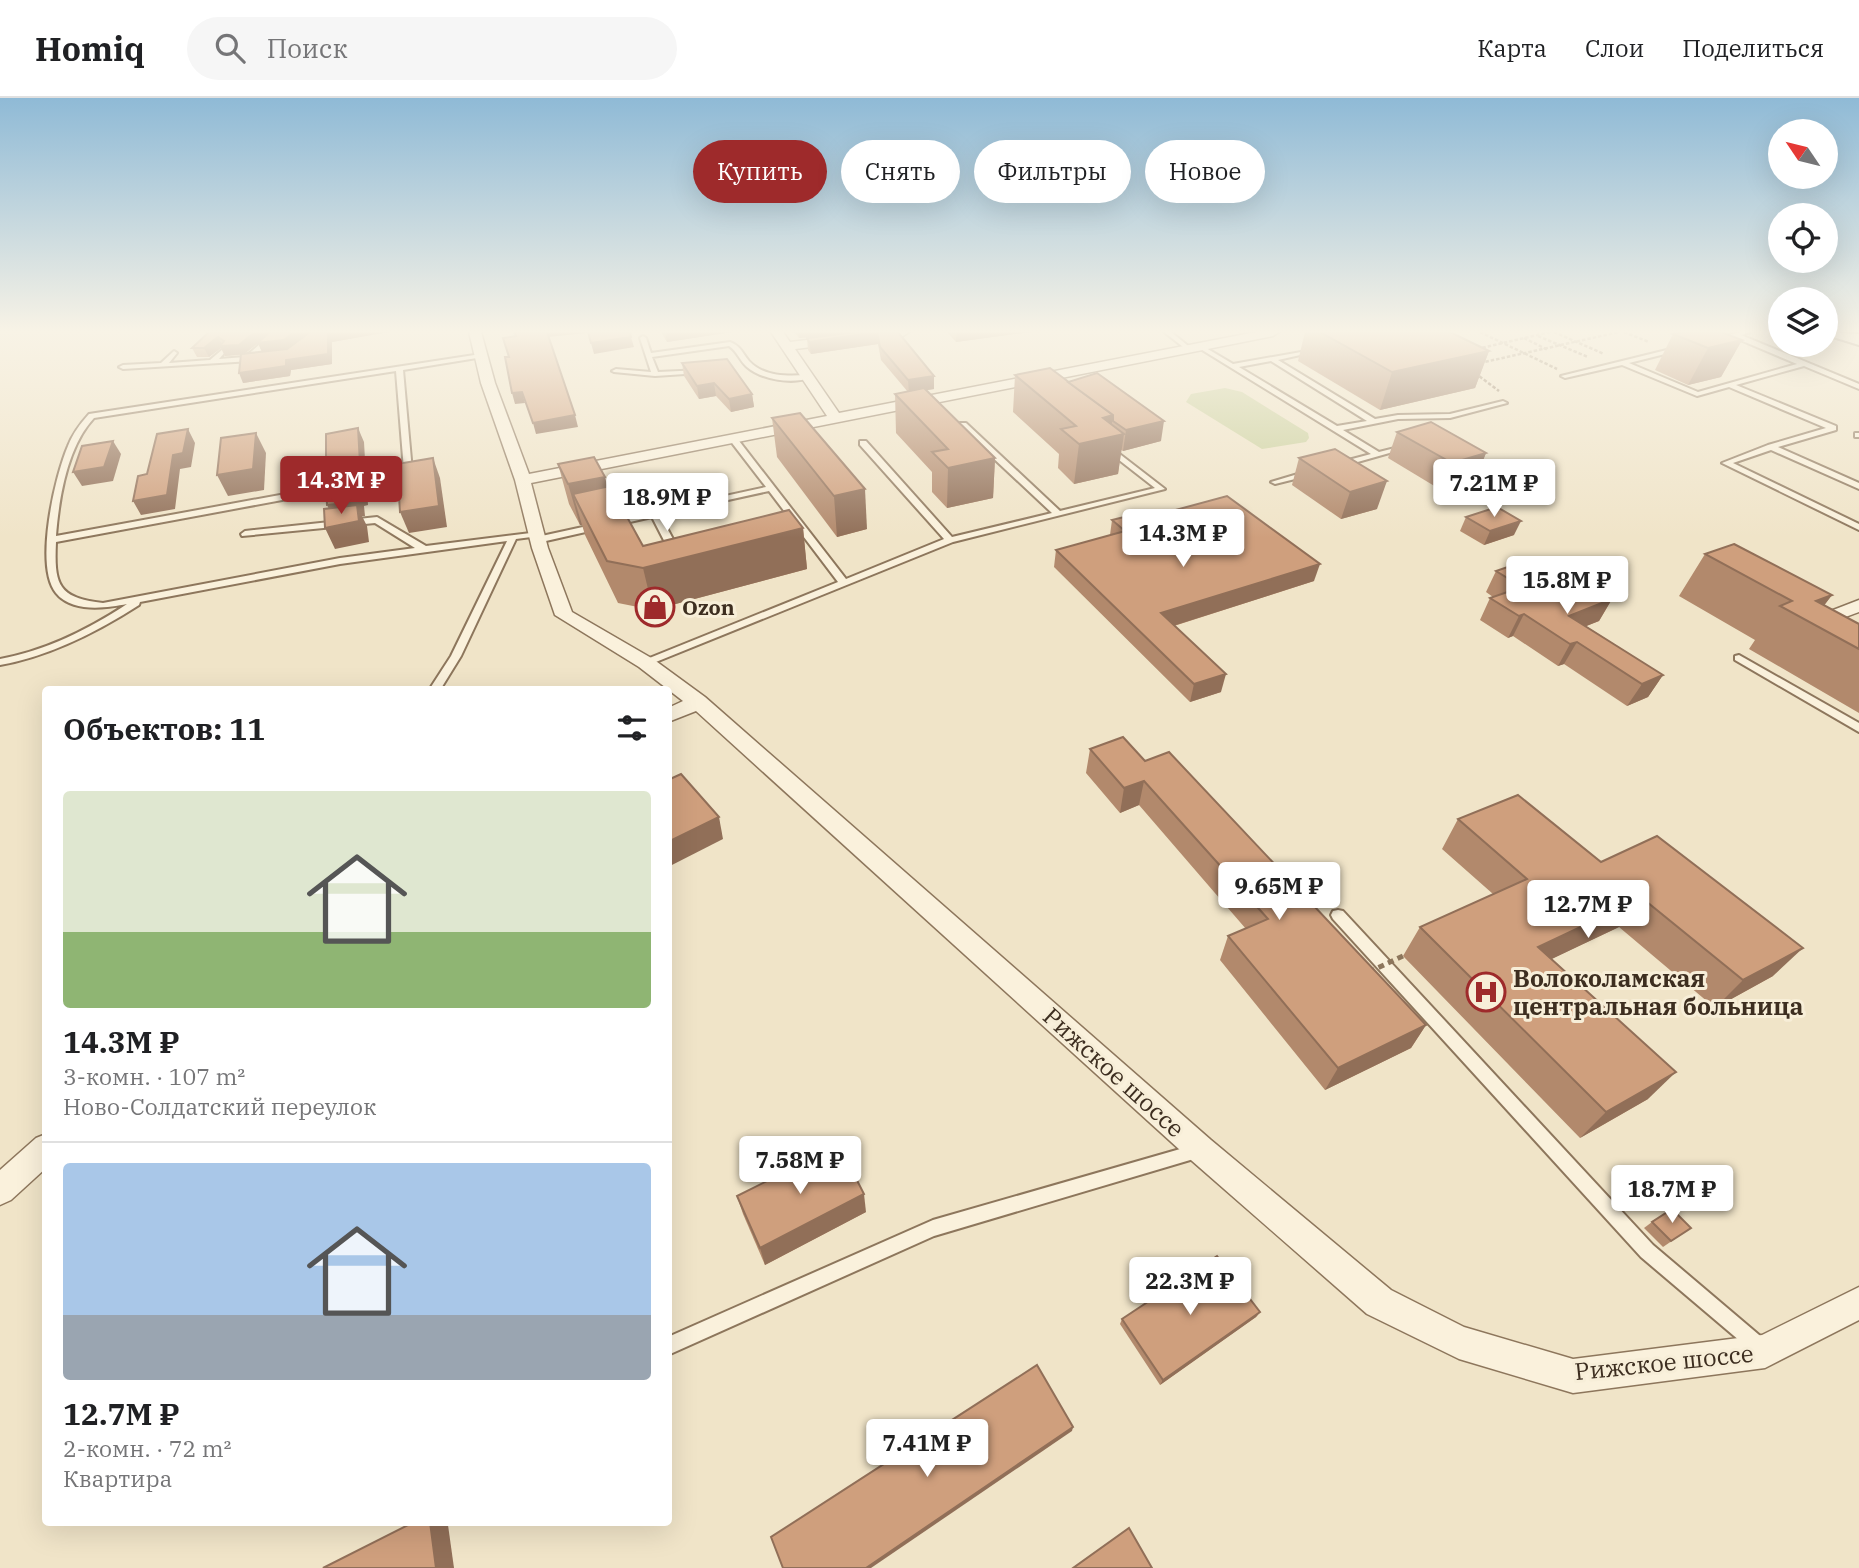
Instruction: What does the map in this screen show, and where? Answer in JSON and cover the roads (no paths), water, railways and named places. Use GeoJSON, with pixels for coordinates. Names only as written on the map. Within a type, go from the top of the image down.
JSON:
{"type":"FeatureCollection","features":[{"type":"Feature","properties":{"kind":"street","name":"Рижское шоссе"},"geometry":{"type":"LineString","coordinates":[[494,401],[523,480],[529,538],[564,615],[646,663],[698,702],[1201,1150],[1378,1301],[1459,1342],[1573,1376],[1765,1351],[1859,1303]]}},
{"type":"Feature","properties":{"kind":"street"},"geometry":{"type":"LineString","coordinates":[[823,401],[836,419]]}},
{"type":"Feature","properties":{"kind":"street"},"geometry":{"type":"LineString","coordinates":[[523,480],[941,401]]}},
{"type":"Feature","properties":{"kind":"street"},"geometry":{"type":"LineString","coordinates":[[1821,621],[1859,606]]}},
{"type":"Feature","properties":{"kind":"street"},"geometry":{"type":"LineString","coordinates":[[672,714],[698,702]]}},
{"type":"Feature","properties":{"kind":"street"},"geometry":{"type":"LineString","coordinates":[[0,1190],[42,1152]]}},
{"type":"Feature","properties":{"kind":"lane"},"geometry":{"type":"LineString","coordinates":[[190,401],[92,416],[85,420],[68,458],[55,511],[49,554],[57,589],[69,600],[103,606],[139,601],[340,561],[529,538],[772,488]]}},
{"type":"Feature","properties":{"kind":"lane"},"geometry":{"type":"LineString","coordinates":[[51,540],[403,475],[408,471],[401,401]]}},
{"type":"Feature","properties":{"kind":"lane"},"geometry":{"type":"LineString","coordinates":[[1288,401],[1377,454]]}},
{"type":"Feature","properties":{"kind":"lane"},"geometry":{"type":"LineString","coordinates":[[1340,401],[1375,422]]}},
{"type":"Feature","properties":{"kind":"lane"},"geometry":{"type":"LineString","coordinates":[[1767,401],[1833,428],[1726,463],[1859,527]]}},
{"type":"Feature","properties":{"kind":"lane"},"geometry":{"type":"LineString","coordinates":[[1335,429],[1398,417],[1450,416],[1503,403]]}},
{"type":"Feature","properties":{"kind":"lane"},"geometry":{"type":"LineString","coordinates":[[963,425],[1058,514]]}},
{"type":"Feature","properties":{"kind":"lane"},"geometry":{"type":"LineString","coordinates":[[646,663],[950,540],[1161,489],[1096,438]]}},
{"type":"Feature","properties":{"kind":"lane"},"geometry":{"type":"LineString","coordinates":[[733,439],[844,583]]}},
{"type":"Feature","properties":{"kind":"lane"},"geometry":{"type":"LineString","coordinates":[[863,443],[950,540]]}},
{"type":"Feature","properties":{"kind":"lane"},"geometry":{"type":"LineString","coordinates":[[1326,468],[1411,446]]}},
{"type":"Feature","properties":{"kind":"lane"},"geometry":{"type":"LineString","coordinates":[[1771,447],[1859,486]]}},
{"type":"Feature","properties":{"kind":"lane"},"geometry":{"type":"LineString","coordinates":[[1275,482],[1313,472]]}},
{"type":"Feature","properties":{"kind":"lane"},"geometry":{"type":"LineString","coordinates":[[655,514],[682,565]]}},
{"type":"Feature","properties":{"kind":"lane"},"geometry":{"type":"LineString","coordinates":[[245,534],[377,520],[425,550]]}},
{"type":"Feature","properties":{"kind":"lane"},"geometry":{"type":"LineString","coordinates":[[796,539],[808,536]]}},
{"type":"Feature","properties":{"kind":"lane"},"geometry":{"type":"LineString","coordinates":[[437,686],[529,538]]}},
{"type":"Feature","properties":{"kind":"lane"},"geometry":{"type":"LineString","coordinates":[[0,662],[33,653],[120,614],[139,601]]}},
{"type":"Feature","properties":{"kind":"lane"},"geometry":{"type":"LineString","coordinates":[[1739,658],[1859,728]]}},
{"type":"Feature","properties":{"kind":"lane"},"geometry":{"type":"LineString","coordinates":[[1338,915],[1647,1251],[1765,1351]]}},
{"type":"Feature","properties":{"kind":"lane"},"geometry":{"type":"LineString","coordinates":[[672,1344],[933,1228],[1201,1150]]}},
{"type":"Feature","properties":{"kind":"place","name":"Ozon"},"geometry":{"type":"Point","coordinates":[655,607]}},
{"type":"Feature","properties":{"kind":"place","name":"Волоколамская центральная больница"},"geometry":{"type":"Point","coordinates":[1486,992]}}]}
